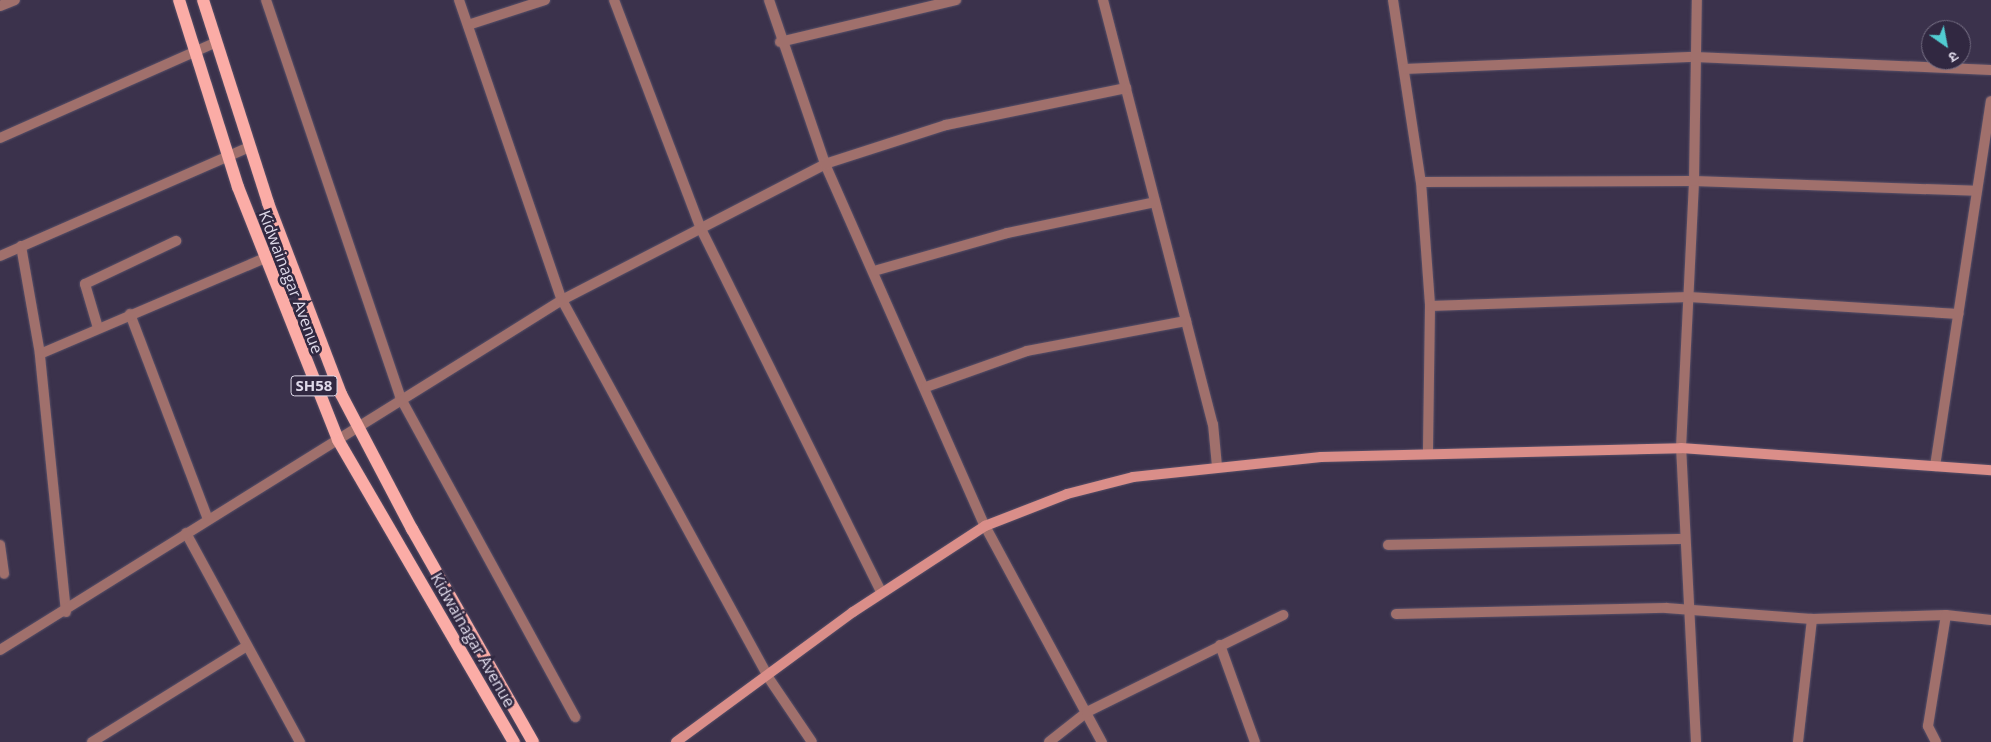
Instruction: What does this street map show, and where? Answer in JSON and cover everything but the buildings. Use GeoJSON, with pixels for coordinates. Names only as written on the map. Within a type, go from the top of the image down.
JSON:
{"type":"FeatureCollection","features":[{"type":"Feature","properties":{"kind":"main road","name":"Kidwainagar Avenue"},"geometry":{"type":"LineString","coordinates":[[179,0],[228,155],[264,258],[338,440],[514,742]]}},
{"type":"Feature","properties":{"kind":"main road","name":"Kidwainagar Avenue"},"geometry":{"type":"LineString","coordinates":[[203,0],[250,147],[286,249],[356,425],[533,742]]}},
{"type":"Feature","properties":{"kind":"street"},"geometry":{"type":"LineString","coordinates":[[0,6],[15,0]]}},
{"type":"Feature","properties":{"kind":"street"},"geometry":{"type":"LineString","coordinates":[[266,0],[400,397],[575,716]]}},
{"type":"Feature","properties":{"kind":"street"},"geometry":{"type":"LineString","coordinates":[[460,0],[562,300],[768,677],[812,742]]}},
{"type":"Feature","properties":{"kind":"street"},"geometry":{"type":"LineString","coordinates":[[468,25],[544,0]]}},
{"type":"Feature","properties":{"kind":"street"},"geometry":{"type":"LineString","coordinates":[[614,0],[701,229],[881,592]]}},
{"type":"Feature","properties":{"kind":"street"},"geometry":{"type":"LineString","coordinates":[[768,0],[780,42],[825,164],[926,387],[985,526],[1102,742]]}},
{"type":"Feature","properties":{"kind":"street"},"geometry":{"type":"LineString","coordinates":[[780,42],[956,0]]}},
{"type":"Feature","properties":{"kind":"street"},"geometry":{"type":"LineString","coordinates":[[1103,0],[1213,424],[1218,466]]}},
{"type":"Feature","properties":{"kind":"street"},"geometry":{"type":"LineString","coordinates":[[1393,0],[1421,182],[1430,306],[1428,454]]}},
{"type":"Feature","properties":{"kind":"street"},"geometry":{"type":"LineString","coordinates":[[1696,742],[1681,448],[1694,180],[1697,0]]}},
{"type":"Feature","properties":{"kind":"street"},"geometry":{"type":"LineString","coordinates":[[0,138],[217,42]]}},
{"type":"Feature","properties":{"kind":"street"},"geometry":{"type":"LineString","coordinates":[[1404,69],[1695,57],[1991,70]]}},
{"type":"Feature","properties":{"kind":"street"},"geometry":{"type":"LineString","coordinates":[[0,650],[66,612],[208,519],[338,440],[356,425],[400,397],[562,300],[825,164],[946,125],[1126,88]]}},
{"type":"Feature","properties":{"kind":"street"},"geometry":{"type":"LineString","coordinates":[[1935,466],[1991,101]]}},
{"type":"Feature","properties":{"kind":"street"},"geometry":{"type":"LineString","coordinates":[[0,256],[250,147]]}},
{"type":"Feature","properties":{"kind":"street"},"geometry":{"type":"LineString","coordinates":[[1421,182],[1694,180],[1976,191]]}},
{"type":"Feature","properties":{"kind":"street"},"geometry":{"type":"LineString","coordinates":[[874,272],[1007,233],[1155,202]]}},
{"type":"Feature","properties":{"kind":"street"},"geometry":{"type":"LineString","coordinates":[[98,328],[86,284],[176,241]]}},
{"type":"Feature","properties":{"kind":"street"},"geometry":{"type":"LineString","coordinates":[[21,246],[40,354],[66,612]]}},
{"type":"Feature","properties":{"kind":"street"},"geometry":{"type":"LineString","coordinates":[[40,354],[286,249]]}},
{"type":"Feature","properties":{"kind":"street"},"geometry":{"type":"LineString","coordinates":[[1430,306],[1689,297],[1958,314]]}},
{"type":"Feature","properties":{"kind":"street"},"geometry":{"type":"LineString","coordinates":[[130,314],[208,519]]}},
{"type":"Feature","properties":{"kind":"street"},"geometry":{"type":"LineString","coordinates":[[926,387],[1027,351],[1186,321]]}},
{"type":"Feature","properties":{"kind":"street"},"geometry":{"type":"LineString","coordinates":[[676,742],[768,677],[881,592],[985,526],[1067,494],[1133,477],[1321,456],[1681,448],[1991,470]]}},
{"type":"Feature","properties":{"kind":"street"},"geometry":{"type":"LineString","coordinates":[[186,533],[300,742]]}},
{"type":"Feature","properties":{"kind":"street"},"geometry":{"type":"LineString","coordinates":[[1388,545],[1686,539]]}},
{"type":"Feature","properties":{"kind":"street"},"geometry":{"type":"LineString","coordinates":[[0,545],[4,574]]}},
{"type":"Feature","properties":{"kind":"street"},"geometry":{"type":"LineString","coordinates":[[1396,614],[1690,611],[1812,619],[1946,615],[1991,620]]}},
{"type":"Feature","properties":{"kind":"street"},"geometry":{"type":"LineString","coordinates":[[1049,742],[1087,712],[1283,615]]}},
{"type":"Feature","properties":{"kind":"street"},"geometry":{"type":"LineString","coordinates":[[1936,742],[1928,726],[1946,615]]}},
{"type":"Feature","properties":{"kind":"street"},"geometry":{"type":"LineString","coordinates":[[1798,742],[1812,619]]}},
{"type":"Feature","properties":{"kind":"street"},"geometry":{"type":"LineString","coordinates":[[1220,645],[1255,742]]}},
{"type":"Feature","properties":{"kind":"street"},"geometry":{"type":"LineString","coordinates":[[92,742],[247,646]]}}]}
